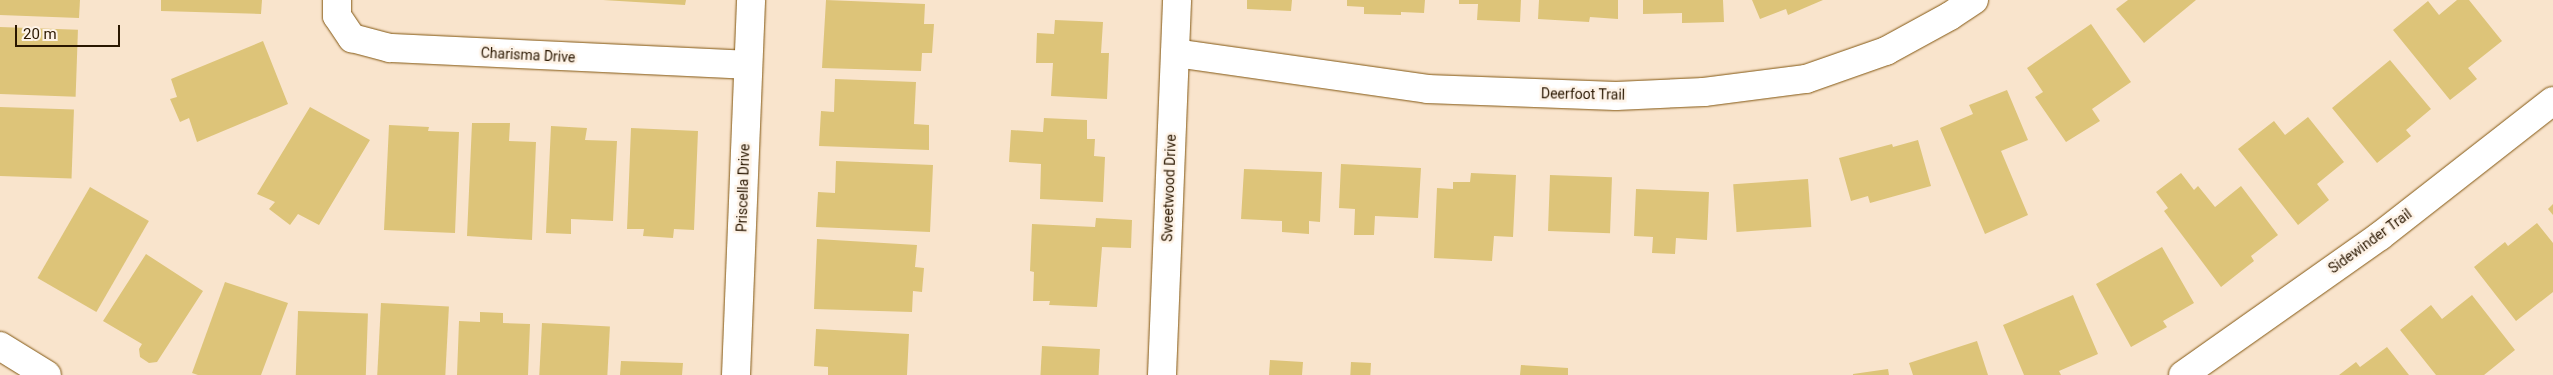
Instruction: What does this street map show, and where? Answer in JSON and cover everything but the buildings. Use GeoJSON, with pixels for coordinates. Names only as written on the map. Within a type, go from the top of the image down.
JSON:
{"type":"FeatureCollection","features":[{"type":"Feature","properties":{"kind":"street","name":"Charisma Drive"},"geometry":{"type":"LineString","coordinates":[[337,0],[337,16],[352,38],[390,48],[748,65]]}},
{"type":"Feature","properties":{"kind":"street","name":"Priscella Drive"},"geometry":{"type":"LineString","coordinates":[[736,375],[751,0]]}},
{"type":"Feature","properties":{"kind":"street","name":"Sweetwood Drive"},"geometry":{"type":"LineString","coordinates":[[1162,375],[1176,0]]}},
{"type":"Feature","properties":{"kind":"street","name":"Deerfoot Trail"},"geometry":{"type":"LineString","coordinates":[[1174,53],[1427,89],[1616,96],[1704,92],[1815,76],[1886,51],[1950,16],[1974,0]]}},
{"type":"Feature","properties":{"kind":"street","name":"Sidewinder Trail"},"geometry":{"type":"LineString","coordinates":[[2183,375],[2380,236],[2553,101]]}},
{"type":"Feature","properties":{"kind":"street"},"geometry":{"type":"LineString","coordinates":[[0,346],[47,375]]}}]}
